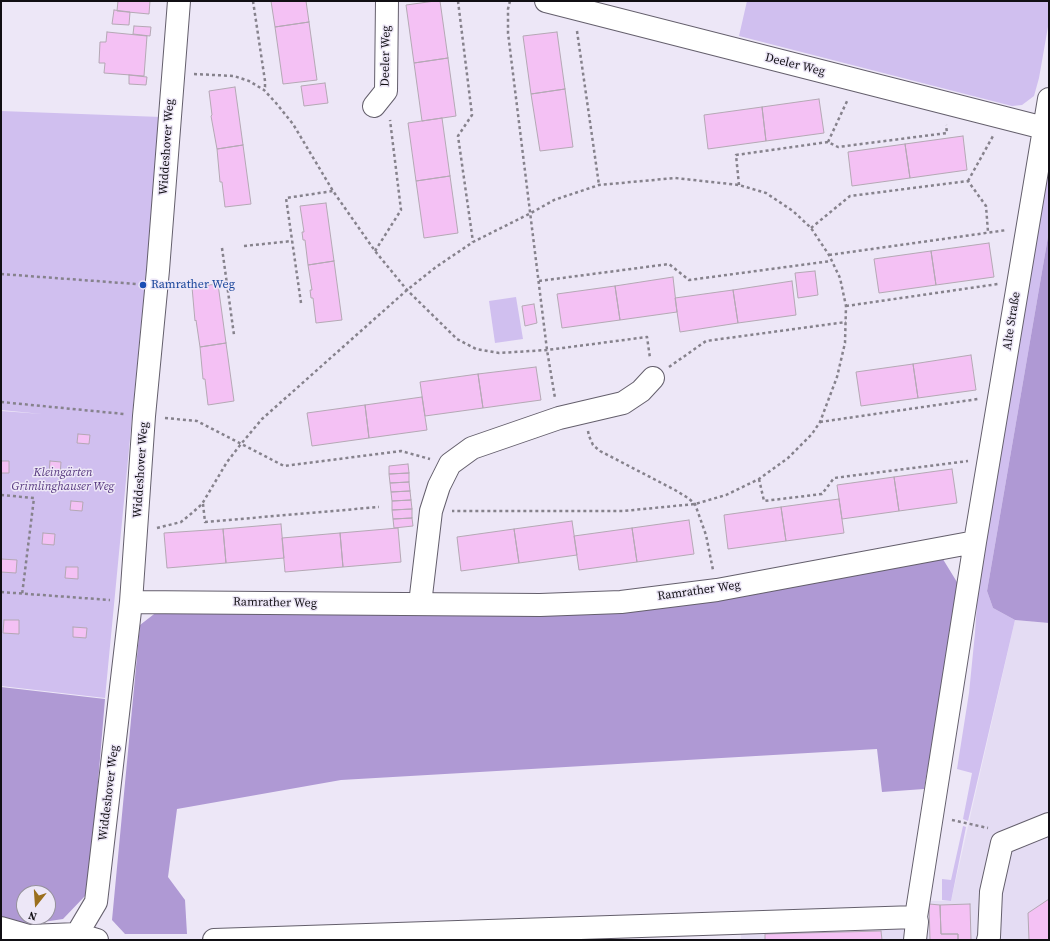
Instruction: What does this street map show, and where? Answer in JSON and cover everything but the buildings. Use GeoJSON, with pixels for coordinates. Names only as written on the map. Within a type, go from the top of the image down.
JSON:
{"type":"FeatureCollection","features":[{"type":"Feature","properties":{"kind":"street","name":"Widdeshover Weg"},"geometry":{"type":"LineString","coordinates":[[87,937],[96,902],[131,602],[144,416],[158,270],[179,1]]}},
{"type":"Feature","properties":{"kind":"street","name":"Deeler Weg"},"geometry":{"type":"LineString","coordinates":[[380,98],[387,1]]}},
{"type":"Feature","properties":{"kind":"street","name":"Deeler Weg"},"geometry":{"type":"LineString","coordinates":[[546,1],[1044,128]]}},
{"type":"Feature","properties":{"kind":"street","name":"Alte Straße"},"geometry":{"type":"LineString","coordinates":[[915,940],[917,922],[916,917],[975,542],[1049,99]]}},
{"type":"Feature","properties":{"kind":"street"},"geometry":{"type":"LineString","coordinates":[[420,604],[431,511],[439,486],[450,464],[472,448],[559,418],[623,403],[641,391],[653,378]]}},
{"type":"Feature","properties":{"kind":"street","name":"Ramrather Weg"},"geometry":{"type":"LineString","coordinates":[[131,602],[540,605],[620,602],[717,590],[975,542]]}},
{"type":"Feature","properties":{"kind":"street"},"geometry":{"type":"LineString","coordinates":[[988,940],[990,937],[991,892],[1002,844],[1049,824]]}},
{"type":"Feature","properties":{"kind":"street"},"geometry":{"type":"LineString","coordinates":[[214,940],[916,917]]}},
{"type":"Feature","properties":{"kind":"street"},"geometry":{"type":"LineString","coordinates":[[1,928],[29,936],[87,937]]}},
{"type":"Feature","properties":{"kind":"path"},"geometry":{"type":"LineString","coordinates":[[253,1],[265,87],[264,90]]}},
{"type":"Feature","properties":{"kind":"path"},"geometry":{"type":"LineString","coordinates":[[458,1],[472,114],[458,136],[473,242]]}},
{"type":"Feature","properties":{"kind":"path"},"geometry":{"type":"LineString","coordinates":[[510,1],[508,9],[508,33],[547,350],[559,418]]}},
{"type":"Feature","properties":{"kind":"path"},"geometry":{"type":"LineString","coordinates":[[574,8],[599,185]]}},
{"type":"Feature","properties":{"kind":"path"},"geometry":{"type":"LineString","coordinates":[[173,73],[234,76],[249,81],[264,90],[293,124],[334,191],[375,251],[407,290],[457,339],[476,349],[499,353],[547,350],[647,337],[653,378],[706,341],[846,322]]}},
{"type":"Feature","properties":{"kind":"path"},"geometry":{"type":"LineString","coordinates":[[828,142],[857,81]]}},
{"type":"Feature","properties":{"kind":"path"},"geometry":{"type":"LineString","coordinates":[[375,251],[401,210],[380,98]]}},
{"type":"Feature","properties":{"kind":"path"},"geometry":{"type":"LineString","coordinates":[[739,185],[736,155],[828,142],[838,147],[947,133],[943,102]]}},
{"type":"Feature","properties":{"kind":"path"},"geometry":{"type":"LineString","coordinates":[[968,181],[1003,118]]}},
{"type":"Feature","properties":{"kind":"path"},"geometry":{"type":"LineString","coordinates":[[137,526],[157,528],[181,522],[202,504],[227,462],[262,419],[407,290],[436,267],[473,242],[554,200],[599,185],[675,178],[739,185],[766,193],[793,211],[811,228],[829,254],[840,278],[846,306],[845,344],[837,377],[820,422],[812,434],[788,458],[759,479],[726,496],[695,504],[623,511],[431,511]]}},
{"type":"Feature","properties":{"kind":"path"},"geometry":{"type":"LineString","coordinates":[[811,228],[850,196],[968,181]]}},
{"type":"Feature","properties":{"kind":"path"},"geometry":{"type":"LineString","coordinates":[[968,181],[986,206],[988,232]]}},
{"type":"Feature","properties":{"kind":"path"},"geometry":{"type":"LineString","coordinates":[[301,303],[286,198],[334,191]]}},
{"type":"Feature","properties":{"kind":"path"},"geometry":{"type":"LineString","coordinates":[[829,254],[1027,227]]}},
{"type":"Feature","properties":{"kind":"path"},"geometry":{"type":"LineString","coordinates":[[244,246],[292,241]]}},
{"type":"Feature","properties":{"kind":"path"},"geometry":{"type":"LineString","coordinates":[[222,248],[234,335]]}},
{"type":"Feature","properties":{"kind":"path"},"geometry":{"type":"LineString","coordinates":[[539,281],[669,264],[689,280],[831,261]]}},
{"type":"Feature","properties":{"kind":"path"},"geometry":{"type":"LineString","coordinates":[[1,274],[134,285],[158,270]]}},
{"type":"Feature","properties":{"kind":"path"},"geometry":{"type":"LineString","coordinates":[[846,306],[1018,282]]}},
{"type":"Feature","properties":{"kind":"path"},"geometry":{"type":"LineString","coordinates":[[820,422],[1000,396]]}},
{"type":"Feature","properties":{"kind":"path"},"geometry":{"type":"LineString","coordinates":[[1,402],[197,421],[284,466],[401,452],[450,464]]}},
{"type":"Feature","properties":{"kind":"path"},"geometry":{"type":"LineString","coordinates":[[587,412],[589,436],[593,445],[600,451],[675,490],[695,504],[706,535],[717,590]]}},
{"type":"Feature","properties":{"kind":"path"},"geometry":{"type":"LineString","coordinates":[[759,479],[764,501],[822,494],[834,478],[990,458]]}},
{"type":"Feature","properties":{"kind":"path"},"geometry":{"type":"LineString","coordinates":[[1,495],[34,498],[22,595]]}},
{"type":"Feature","properties":{"kind":"path"},"geometry":{"type":"LineString","coordinates":[[202,504],[205,522],[379,507]]}},
{"type":"Feature","properties":{"kind":"path"},"geometry":{"type":"LineString","coordinates":[[1,592],[22,595],[131,602]]}},
{"type":"Feature","properties":{"kind":"shaded area"},"geometry":{"type":"Polygon","coordinates":[[[1049,231],[1049,623],[1015,620],[993,608],[987,591],[1049,231]]]}},
{"type":"Feature","properties":{"kind":"shaded area"},"geometry":{"type":"Polygon","coordinates":[[[941,556],[960,587],[924,789],[882,792],[877,749],[341,780],[177,809],[168,877],[185,900],[187,934],[125,934],[112,920],[140,625],[158,611],[568,612],[941,556]]]}},
{"type":"Feature","properties":{"kind":"shaded area"},"geometry":{"type":"Polygon","coordinates":[[[1015,620],[1049,623],[1049,940],[741,940],[741,930],[917,922],[928,901],[951,901],[1015,620]]]}},
{"type":"Feature","properties":{"kind":"shaded area"},"geometry":{"type":"Polygon","coordinates":[[[1,687],[105,699],[90,878],[85,896],[63,919],[56,920],[56,885],[16,885],[16,923],[1,919],[1,687]]]}},
{"type":"Feature","properties":{"kind":"green space"},"geometry":{"type":"Polygon","coordinates":[[[747,1],[1049,1],[1049,21],[1039,78],[1034,96],[1022,105],[1012,106],[739,36],[747,1]]]}},
{"type":"Feature","properties":{"kind":"green space","name":"Kleingärten Grimlinghauser Weg"},"geometry":{"type":"Polygon","coordinates":[[[1,111],[161,117],[105,698],[1,686],[1,411],[42,414],[1,410],[1,111]]]}},
{"type":"Feature","properties":{"kind":"green space"},"geometry":{"type":"Polygon","coordinates":[[[1049,155],[1049,231],[987,591],[993,608],[1015,620],[968,821],[963,819],[972,773],[957,769],[969,693],[978,588],[1049,155]]]}},
{"type":"Feature","properties":{"kind":"green space"},"geometry":{"type":"Polygon","coordinates":[[[516,297],[523,339],[495,343],[489,301],[516,297]]]}},
{"type":"Feature","properties":{"kind":"green space"},"geometry":{"type":"Polygon","coordinates":[[[963,826],[966,827],[951,901],[942,900],[942,879],[951,880],[963,826]]]}},
{"type":"Feature","properties":{"kind":"place","name":"Ramrather Weg"},"geometry":{"type":"Point","coordinates":[143,285]}}]}
